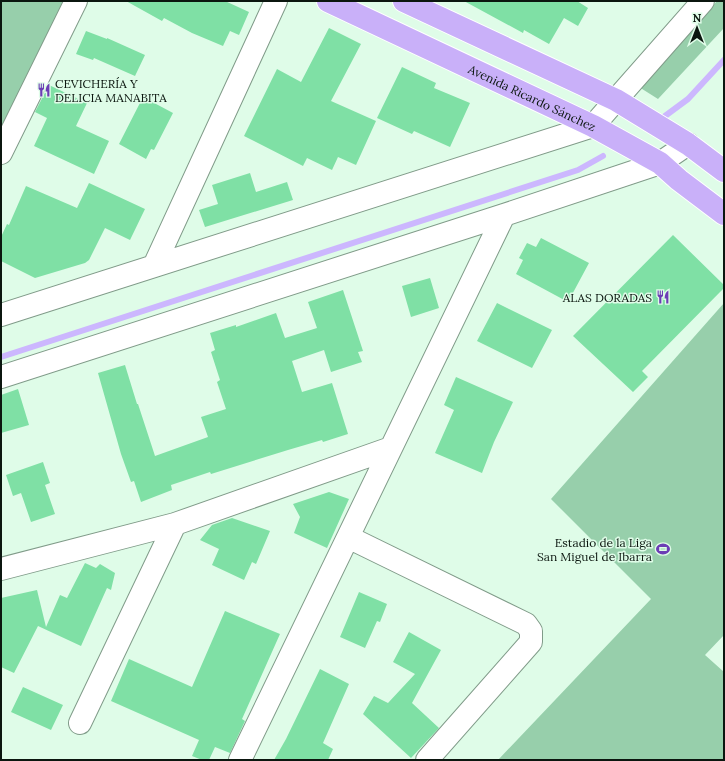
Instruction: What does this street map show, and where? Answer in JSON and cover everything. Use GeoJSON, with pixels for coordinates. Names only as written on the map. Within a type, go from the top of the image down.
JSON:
{"type":"FeatureCollection","features":[{"type":"Feature","properties":{"kind":"main road","name":"Avenida Ricardo Sánchez"},"geometry":{"type":"LineString","coordinates":[[328,1],[593,126],[660,163],[679,180],[724,214]]}},
{"type":"Feature","properties":{"kind":"main road"},"geometry":{"type":"LineString","coordinates":[[404,1],[616,100],[688,144],[724,171]]}},
{"type":"Feature","properties":{"kind":"street"},"geometry":{"type":"LineString","coordinates":[[1,153],[76,1]]}},
{"type":"Feature","properties":{"kind":"street"},"geometry":{"type":"LineString","coordinates":[[154,266],[276,1]]}},
{"type":"Feature","properties":{"kind":"street"},"geometry":{"type":"LineString","coordinates":[[1,316],[593,126],[703,1]]}},
{"type":"Feature","properties":{"kind":"street"},"geometry":{"type":"LineString","coordinates":[[1,377],[504,215],[660,163],[688,144]]}},
{"type":"Feature","properties":{"kind":"street"},"geometry":{"type":"LineString","coordinates":[[240,760],[504,215]]}},
{"type":"Feature","properties":{"kind":"street"},"geometry":{"type":"LineString","coordinates":[[1,570],[175,524],[391,448]]}},
{"type":"Feature","properties":{"kind":"street"},"geometry":{"type":"LineString","coordinates":[[80,723],[175,524]]}},
{"type":"Feature","properties":{"kind":"street"},"geometry":{"type":"LineString","coordinates":[[348,537],[526,624],[531,631],[531,642],[427,760]]}},
{"type":"Feature","properties":{"kind":"green space"},"geometry":{"type":"Polygon","coordinates":[[[1,1],[64,1],[1,129],[1,1]]]}},
{"type":"Feature","properties":{"kind":"green space"},"geometry":{"type":"Polygon","coordinates":[[[717,1],[724,1],[724,28],[658,99],[639,87],[717,1]]]}},
{"type":"Feature","properties":{"kind":"green space","name":"Estadio de la Liga San Miguel de Ibarra"},"geometry":{"type":"Polygon","coordinates":[[[724,303],[724,635],[705,655],[724,672],[724,760],[498,760],[651,599],[551,499],[724,303]]]}},
{"type":"Feature","properties":{"kind":"building"},"geometry":{"type":"Polygon","coordinates":[[[126,1],[225,1],[249,12],[239,35],[230,31],[223,46],[192,33],[164,18],[162,21],[126,1]]]}},
{"type":"Feature","properties":{"kind":"building"},"geometry":{"type":"Polygon","coordinates":[[[464,1],[577,1],[588,8],[578,26],[564,18],[549,44],[524,30],[523,33],[464,1]]]}},
{"type":"Feature","properties":{"kind":"building"},"geometry":{"type":"Polygon","coordinates":[[[329,28],[361,44],[331,101],[376,121],[356,165],[338,157],[332,170],[307,158],[303,166],[244,136],[277,69],[301,82],[329,28]]]}},
{"type":"Feature","properties":{"kind":"building"},"geometry":{"type":"Polygon","coordinates":[[[86,31],[107,38],[145,55],[135,76],[94,58],[93,60],[76,54],[86,31]]]}},
{"type":"Feature","properties":{"kind":"building"},"geometry":{"type":"Polygon","coordinates":[[[402,67],[436,83],[434,88],[470,103],[450,147],[414,131],[412,134],[377,118],[402,67]]]}},
{"type":"Feature","properties":{"kind":"building"},"geometry":{"type":"Polygon","coordinates":[[[49,85],[87,103],[76,126],[109,141],[94,174],[34,146],[47,118],[35,112],[49,85]]]}},
{"type":"Feature","properties":{"kind":"building"},"geometry":{"type":"Polygon","coordinates":[[[143,97],[173,113],[154,150],[151,149],[146,159],[119,144],[143,97]]]}},
{"type":"Feature","properties":{"kind":"building"},"geometry":{"type":"Polygon","coordinates":[[[250,173],[256,192],[287,182],[293,200],[205,227],[199,210],[218,204],[212,185],[250,173]]]}},
{"type":"Feature","properties":{"kind":"building"},"geometry":{"type":"Polygon","coordinates":[[[89,183],[145,209],[130,240],[105,228],[89,260],[85,263],[35,278],[1,261],[1,237],[7,224],[9,225],[26,186],[77,208],[89,183]]]}},
{"type":"Feature","properties":{"kind":"building","name":"ALAS DORADAS"},"geometry":{"type":"Polygon","coordinates":[[[673,235],[724,285],[724,288],[642,371],[648,377],[633,392],[573,336],[673,235]]]}},
{"type":"Feature","properties":{"kind":"building"},"geometry":{"type":"Polygon","coordinates":[[[541,238],[589,263],[568,302],[516,274],[523,260],[519,258],[527,243],[536,247],[541,238]]]}},
{"type":"Feature","properties":{"kind":"building"},"geometry":{"type":"Polygon","coordinates":[[[430,278],[439,308],[411,317],[402,286],[430,278]]]}},
{"type":"Feature","properties":{"kind":"building"},"geometry":{"type":"Polygon","coordinates":[[[343,290],[363,351],[358,352],[362,362],[331,372],[324,350],[292,361],[302,392],[332,383],[348,434],[323,442],[322,440],[211,474],[210,472],[171,485],[172,490],[141,502],[134,481],[131,482],[121,454],[98,373],[125,365],[155,456],[208,437],[201,417],[226,409],[217,382],[220,380],[211,352],[215,350],[210,333],[236,325],[236,327],[276,313],[285,338],[317,328],[308,302],[343,290]]]}},
{"type":"Feature","properties":{"kind":"building"},"geometry":{"type":"Polygon","coordinates":[[[497,303],[552,330],[532,368],[477,341],[497,303]]]}},
{"type":"Feature","properties":{"kind":"building"},"geometry":{"type":"Polygon","coordinates":[[[456,377],[513,402],[494,442],[482,473],[435,453],[454,410],[444,405],[456,377]]]}},
{"type":"Feature","properties":{"kind":"building"},"geometry":{"type":"Polygon","coordinates":[[[18,389],[29,425],[1,433],[1,395],[18,389]]]}},
{"type":"Feature","properties":{"kind":"building"},"geometry":{"type":"Polygon","coordinates":[[[43,462],[50,483],[45,485],[55,514],[31,522],[21,493],[13,496],[6,475],[43,462]]]}},
{"type":"Feature","properties":{"kind":"building"},"geometry":{"type":"Polygon","coordinates":[[[329,492],[349,499],[327,548],[294,533],[300,517],[293,504],[329,492]]]}},
{"type":"Feature","properties":{"kind":"building"},"geometry":{"type":"Polygon","coordinates":[[[232,518],[270,531],[256,564],[252,562],[244,580],[212,565],[219,549],[200,540],[212,525],[232,518]]]}},
{"type":"Feature","properties":{"kind":"building"},"geometry":{"type":"Polygon","coordinates":[[[85,563],[96,568],[100,564],[115,573],[111,590],[107,588],[81,646],[38,626],[14,673],[1,667],[1,598],[37,590],[46,627],[60,595],[67,598],[85,563]]]}},
{"type":"Feature","properties":{"kind":"building"},"geometry":{"type":"Polygon","coordinates":[[[359,592],[387,604],[380,622],[377,621],[365,648],[340,637],[359,592]]]}},
{"type":"Feature","properties":{"kind":"building"},"geometry":{"type":"Polygon","coordinates":[[[225,611],[280,634],[242,719],[245,721],[230,753],[215,747],[209,760],[202,760],[192,756],[199,740],[111,701],[129,659],[192,687],[225,611]]]}},
{"type":"Feature","properties":{"kind":"building"},"geometry":{"type":"Polygon","coordinates":[[[409,632],[441,650],[412,703],[439,728],[411,758],[363,714],[374,696],[388,703],[415,674],[393,662],[409,632]]]}},
{"type":"Feature","properties":{"kind":"building"},"geometry":{"type":"Polygon","coordinates":[[[320,669],[349,684],[323,743],[333,749],[328,760],[274,760],[286,739],[320,669]]]}},
{"type":"Feature","properties":{"kind":"building"},"geometry":{"type":"Polygon","coordinates":[[[23,687],[63,705],[51,730],[11,712],[23,687]]]}},
{"type":"Feature","properties":{"kind":"waterway"},"geometry":{"type":"LineString","coordinates":[[665,116],[688,99],[724,60]]}},
{"type":"Feature","properties":{"kind":"waterway"},"geometry":{"type":"LineString","coordinates":[[1,357],[578,170],[603,156]]}},
{"type":"Feature","properties":{"kind":"place","name":"CEVICHERÍA Y DELICIA MANABITA"},"geometry":{"type":"Point","coordinates":[44,90]}},
{"type":"Feature","properties":{"kind":"place","name":"ALAS DORADAS"},"geometry":{"type":"Point","coordinates":[663,297]}},
{"type":"Feature","properties":{"kind":"place","name":"Estadio de la Liga San Miguel de Ibarra"},"geometry":{"type":"Point","coordinates":[663,549]}}]}
